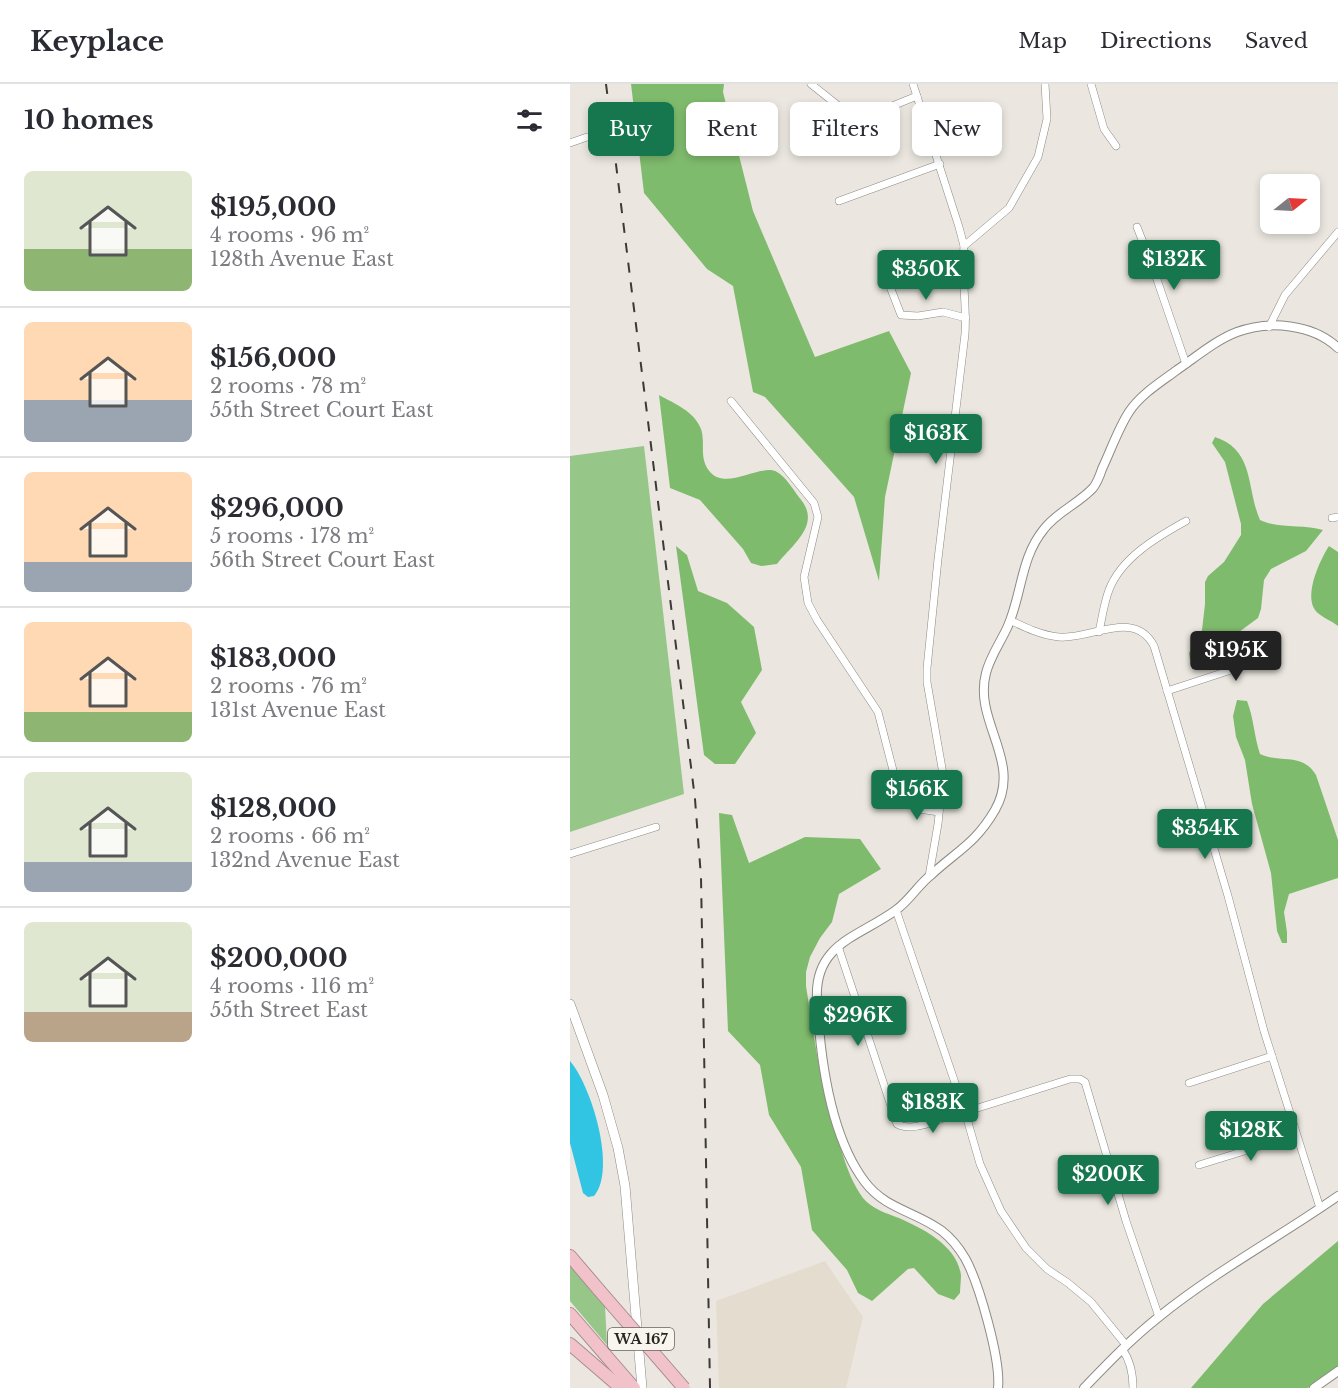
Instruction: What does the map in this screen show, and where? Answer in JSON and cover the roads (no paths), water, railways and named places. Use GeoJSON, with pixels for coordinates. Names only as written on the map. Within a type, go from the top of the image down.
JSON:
{"type":"FeatureCollection","features":[{"type":"Feature","properties":{"kind":"highway","name":"WA 167"},"geometry":{"type":"LineString","coordinates":[[570,1256],[684,1388]]}},
{"type":"Feature","properties":{"kind":"highway","name":"WA 167"},"geometry":{"type":"LineString","coordinates":[[570,1314],[634,1388]]}},
{"type":"Feature","properties":{"kind":"highway"},"geometry":{"type":"LineString","coordinates":[[570,1344],[621,1388]]}},
{"type":"Feature","properties":{"kind":"main road"},"geometry":{"type":"LineString","coordinates":[[570,1004],[603,1095],[618,1149],[625,1186],[642,1388]]}},
{"type":"Feature","properties":{"kind":"street"},"geometry":{"type":"LineString","coordinates":[[811,84],[855,119],[917,96]]}},
{"type":"Feature","properties":{"kind":"street"},"geometry":{"type":"LineString","coordinates":[[913,84],[964,246],[962,264],[966,318],[927,668],[927,682],[943,774],[929,876]]}},
{"type":"Feature","properties":{"kind":"street"},"geometry":{"type":"LineString","coordinates":[[964,246],[1009,208],[1035,164],[1047,119],[1045,84]]}},
{"type":"Feature","properties":{"kind":"street"},"geometry":{"type":"LineString","coordinates":[[1090,84],[1104,129],[1116,146]]}},
{"type":"Feature","properties":{"kind":"street"},"geometry":{"type":"LineString","coordinates":[[570,143],[587,137]]}},
{"type":"Feature","properties":{"kind":"street"},"geometry":{"type":"LineString","coordinates":[[839,201],[940,164]]}},
{"type":"Feature","properties":{"kind":"street"},"geometry":{"type":"LineString","coordinates":[[1137,227],[1185,364]]}},
{"type":"Feature","properties":{"kind":"street"},"geometry":{"type":"LineString","coordinates":[[1269,327],[1285,295],[1338,232]]}},
{"type":"Feature","properties":{"kind":"street"},"geometry":{"type":"LineString","coordinates":[[889,284],[901,315],[918,316],[944,312],[966,318]]}},
{"type":"Feature","properties":{"kind":"street"},"geometry":{"type":"LineString","coordinates":[[998,1388],[998,1365],[994,1347],[974,1280],[956,1244],[941,1230],[896,1208],[878,1196],[854,1167],[845,1146],[826,1080],[816,995],[821,971],[838,946],[857,932],[896,910],[919,889],[929,876],[974,840],[987,823],[1002,795],[1004,786],[1002,759],[986,712],[983,684],[987,667],[1010,620],[1030,553],[1043,529],[1092,489],[1132,408],[1185,364],[1235,333],[1285,326],[1313,332],[1338,348]]}},
{"type":"Feature","properties":{"kind":"street"},"geometry":{"type":"LineString","coordinates":[[731,401],[814,503],[818,517],[817,529],[804,576],[808,603],[878,712],[895,778],[903,796],[919,809],[939,812]]}},
{"type":"Feature","properties":{"kind":"street"},"geometry":{"type":"LineString","coordinates":[[1099,632],[1110,587],[1123,568],[1153,540],[1186,521]]}},
{"type":"Feature","properties":{"kind":"street"},"geometry":{"type":"LineString","coordinates":[[1010,620],[1034,632],[1060,637],[1089,635],[1126,627],[1137,628],[1144,632],[1154,646],[1228,896],[1272,1056],[1320,1208]]}},
{"type":"Feature","properties":{"kind":"street"},"geometry":{"type":"LineString","coordinates":[[1167,691],[1277,655]]}},
{"type":"Feature","properties":{"kind":"street"},"geometry":{"type":"LineString","coordinates":[[570,854],[656,827]]}},
{"type":"Feature","properties":{"kind":"street"},"geometry":{"type":"LineString","coordinates":[[896,910],[987,1181],[1008,1224],[1026,1248],[1047,1269],[1068,1282],[1091,1302],[1124,1347],[1132,1374],[1133,1388]]}},
{"type":"Feature","properties":{"kind":"street"},"geometry":{"type":"LineString","coordinates":[[838,946],[895,1120],[902,1127],[917,1126],[1056,1083],[1076,1078],[1083,1080],[1087,1086],[1123,1212],[1159,1317]]}},
{"type":"Feature","properties":{"kind":"street"},"geometry":{"type":"LineString","coordinates":[[1189,1083],[1272,1056]]}},
{"type":"Feature","properties":{"kind":"street"},"geometry":{"type":"LineString","coordinates":[[1199,1166],[1296,1135]]}},
{"type":"Feature","properties":{"kind":"street"},"geometry":{"type":"LineString","coordinates":[[1084,1388],[1124,1347],[1159,1317],[1251,1252],[1338,1196]]}},
{"type":"Feature","properties":{"kind":"street"},"geometry":{"type":"LineString","coordinates":[[1314,1388],[1338,1371]]}},
{"type":"Feature","properties":{"kind":"water"},"geometry":{"type":"Polygon","coordinates":[[[570,1061],[586,1088],[593,1107],[602,1148],[603,1167],[600,1183],[594,1196],[588,1197],[583,1193],[570,1143],[570,1061]]]}},
{"type":"Feature","properties":{"kind":"railway"},"geometry":{"type":"LineString","coordinates":[[606,84],[695,799],[701,877],[710,1388]]}}]}
